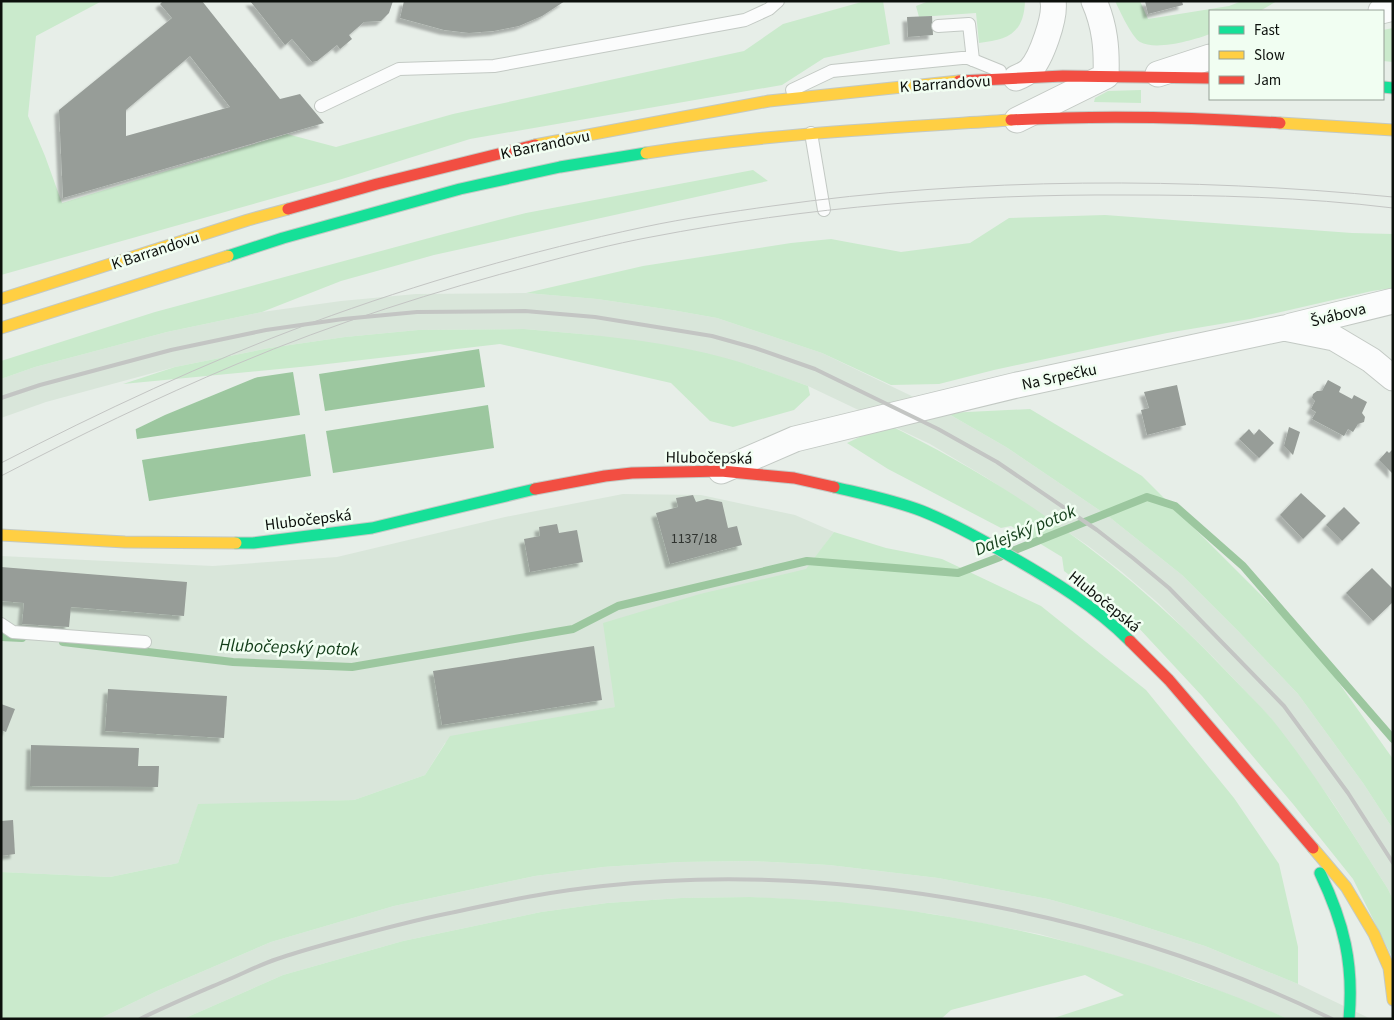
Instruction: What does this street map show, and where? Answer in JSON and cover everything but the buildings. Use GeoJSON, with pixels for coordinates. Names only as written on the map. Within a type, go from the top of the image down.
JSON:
{"type":"FeatureCollection","features":[{"type":"Feature","properties":{"kind":"main road","name":"K Barrandovu"},"geometry":{"type":"LineString","coordinates":[[1,299],[248,220],[377,184],[547,142],[768,101],[898,86],[1016,78],[1106,76],[1209,78]]}},
{"type":"Feature","properties":{"kind":"main road","name":"K Barrandovu"},"geometry":{"type":"LineString","coordinates":[[1,328],[283,238],[460,189],[560,167],[722,142],[811,133],[1016,120],[1177,118],[1286,122],[1393,130]]}},
{"type":"Feature","properties":{"kind":"main road","name":"Hlubočepská"},"geometry":{"type":"LineString","coordinates":[[1,535],[125,542],[253,543],[372,528],[511,494],[632,473],[721,471],[794,478],[874,496],[922,512],[979,538],[1055,582],[1118,629],[1169,680],[1346,887],[1374,934],[1389,968],[1392,1003]]}},
{"type":"Feature","properties":{"kind":"main road","name":"Hlubočepská"},"geometry":{"type":"LineString","coordinates":[[1296,828],[1329,891],[1344,930],[1350,965],[1352,996],[1349,1019]]}},
{"type":"Feature","properties":{"kind":"street"},"geometry":{"type":"LineString","coordinates":[[1016,78],[1025,74],[1035,63],[1052,24],[1054,14],[1053,1]]}},
{"type":"Feature","properties":{"kind":"street"},"geometry":{"type":"LineString","coordinates":[[1094,1],[1105,37],[1106,76]]}},
{"type":"Feature","properties":{"kind":"street"},"geometry":{"type":"LineString","coordinates":[[1149,76],[1209,57]]}},
{"type":"Feature","properties":{"kind":"street","name":"K Barrandovu"},"geometry":{"type":"LineString","coordinates":[[1016,120],[1106,76]]}},
{"type":"Feature","properties":{"kind":"street","name":"Švábova"},"geometry":{"type":"LineString","coordinates":[[1284,328],[1393,301]]}},
{"type":"Feature","properties":{"kind":"street","name":"Na Srpečku"},"geometry":{"type":"LineString","coordinates":[[721,471],[800,438],[1017,385],[1284,328],[1334,338],[1371,360],[1393,378]]}},
{"type":"Feature","properties":{"kind":"lane"},"geometry":{"type":"LineString","coordinates":[[321,106],[399,69],[494,66],[745,20],[769,9],[778,1]]}},
{"type":"Feature","properties":{"kind":"lane"},"geometry":{"type":"LineString","coordinates":[[938,26],[969,24],[973,60]]}},
{"type":"Feature","properties":{"kind":"lane"},"geometry":{"type":"LineString","coordinates":[[768,101],[832,71],[962,58],[973,60],[1016,78]]}},
{"type":"Feature","properties":{"kind":"lane"},"geometry":{"type":"LineString","coordinates":[[811,133],[824,210]]}},
{"type":"Feature","properties":{"kind":"lane"},"geometry":{"type":"LineString","coordinates":[[1,624],[13,632],[145,642]]}},
{"type":"Feature","properties":{"kind":"shaded area"},"geometry":{"type":"Polygon","coordinates":[[[1,1],[102,1],[36,36],[28,116],[62,203],[287,134],[336,147],[453,114],[744,51],[783,24],[865,1],[883,1],[890,44],[824,58],[782,85],[470,139],[342,179],[1,275],[1,1]]]}},
{"type":"Feature","properties":{"kind":"shaded area"},"geometry":{"type":"Polygon","coordinates":[[[929,1],[1025,1],[1024,12],[1018,28],[1006,37],[979,43],[976,13],[919,17],[916,6],[929,1]]]}},
{"type":"Feature","properties":{"kind":"shaded area"},"geometry":{"type":"Polygon","coordinates":[[[1115,1],[1140,1],[1148,19],[1229,6],[1242,1],[1277,1],[1262,10],[1209,10],[1209,34],[1185,42],[1165,45],[1140,42],[1126,23],[1115,1]]]}},
{"type":"Feature","properties":{"kind":"shaded area"},"geometry":{"type":"Polygon","coordinates":[[[1393,28],[1393,62],[1384,61],[1384,30],[1393,28]]]}},
{"type":"Feature","properties":{"kind":"shaded area"},"geometry":{"type":"Polygon","coordinates":[[[1141,90],[1141,103],[1094,102],[1095,98],[1108,91],[1141,90]]]}},
{"type":"Feature","properties":{"kind":"shaded area"},"geometry":{"type":"Polygon","coordinates":[[[753,170],[768,181],[434,255],[341,281],[262,312],[167,332],[35,367],[1,379],[1,361],[155,312],[526,213],[753,170]]]}},
{"type":"Feature","properties":{"kind":"shaded area"},"geometry":{"type":"Polygon","coordinates":[[[1105,215],[1352,233],[1393,234],[1393,288],[1372,291],[1250,319],[1167,333],[994,370],[939,384],[891,385],[822,353],[717,318],[597,299],[526,293],[643,266],[791,243],[831,239],[901,252],[970,243],[1009,218],[1105,215]]]}},
{"type":"Feature","properties":{"kind":"shaded area"},"geometry":{"type":"Polygon","coordinates":[[[526,293],[597,299],[717,318],[822,353],[947,413],[1006,447],[1108,516],[1182,575],[1298,694],[1363,783],[1393,829],[1393,900],[1388,889],[1333,803],[1270,717],[1157,602],[1122,572],[1087,545],[987,478],[930,444],[808,386],[749,365],[593,335],[524,329],[418,330],[345,337],[269,348],[175,367],[46,402],[1,418],[1,379],[35,367],[167,332],[262,312],[341,301],[416,294],[526,293]]]}},
{"type":"Feature","properties":{"kind":"shaded area"},"geometry":{"type":"Polygon","coordinates":[[[524,329],[639,341],[719,356],[808,386],[810,395],[794,410],[733,427],[710,421],[671,383],[500,344],[310,366],[123,384],[175,367],[269,348],[345,337],[418,330],[524,329]]]}},
{"type":"Feature","properties":{"kind":"shaded area"},"geometry":{"type":"Polygon","coordinates":[[[479,349],[485,387],[325,411],[319,374],[479,349]]]}},
{"type":"Feature","properties":{"kind":"shaded area"},"geometry":{"type":"Polygon","coordinates":[[[293,372],[300,415],[137,439],[131,396],[293,372]]]}},
{"type":"Feature","properties":{"kind":"shaded area"},"geometry":{"type":"Polygon","coordinates":[[[488,405],[494,448],[333,473],[326,431],[488,405]]]}},
{"type":"Feature","properties":{"kind":"shaded area"},"geometry":{"type":"Polygon","coordinates":[[[1030,409],[1142,476],[1314,648],[1393,759],[1393,829],[1363,783],[1298,694],[1182,575],[1108,516],[1006,447],[947,413],[1030,409]]]}},
{"type":"Feature","properties":{"kind":"shaded area"},"geometry":{"type":"Polygon","coordinates":[[[887,424],[935,448],[981,475],[1025,502],[1068,532],[1150,598],[1189,634],[1260,706],[1287,738],[1388,889],[1393,900],[1393,959],[1353,879],[1202,696],[1136,625],[1064,571],[1062,557],[1011,526],[1001,528],[888,469],[847,443],[887,424]]]}},
{"type":"Feature","properties":{"kind":"shaded area"},"geometry":{"type":"Polygon","coordinates":[[[305,434],[311,476],[149,501],[142,460],[305,434]]]}},
{"type":"Feature","properties":{"kind":"shaded area"},"geometry":{"type":"Polygon","coordinates":[[[623,494],[701,495],[795,515],[834,532],[807,569],[615,707],[445,743],[425,775],[354,800],[198,805],[178,863],[110,877],[1,872],[1,556],[213,566],[337,557],[505,517],[623,494]]]}},
{"type":"Feature","properties":{"kind":"shaded area"},"geometry":{"type":"Polygon","coordinates":[[[834,532],[886,548],[942,559],[1041,606],[1146,690],[1234,798],[1279,864],[1298,947],[1298,984],[1205,946],[1117,918],[1048,899],[938,878],[829,865],[750,861],[680,862],[603,867],[535,876],[394,906],[271,942],[157,991],[99,1019],[1,1019],[1,872],[110,877],[178,863],[198,804],[354,800],[425,775],[450,736],[615,707],[603,623],[700,594],[806,569],[834,532]]]}},
{"type":"Feature","properties":{"kind":"shaded area"},"geometry":{"type":"Polygon","coordinates":[[[750,861],[829,865],[938,878],[1048,899],[1117,918],[1205,946],[1298,984],[1371,1019],[1288,1019],[1193,980],[1039,934],[933,914],[826,901],[750,897],[681,898],[607,903],[541,912],[403,941],[283,975],[183,1019],[99,1019],[157,991],[271,942],[394,906],[535,876],[603,867],[680,862],[750,861]]]}},
{"type":"Feature","properties":{"kind":"shaded area"},"geometry":{"type":"Polygon","coordinates":[[[750,897],[832,901],[881,907],[933,914],[1037,935],[1089,948],[1190,979],[1288,1019],[1051,1019],[1124,995],[1085,975],[951,1010],[941,1019],[183,1019],[283,975],[403,941],[541,912],[607,903],[681,898],[750,897]]]}},
{"type":"Feature","properties":{"kind":"pier"},"geometry":{"type":"Polygon","coordinates":[[[262,375],[165,415],[134,430],[130,394],[262,375]]]}},
{"type":"Feature","properties":{"kind":"waterway","name":"Dalejský potok"},"geometry":{"type":"LineString","coordinates":[[1015,550],[1147,497],[1175,506],[1243,566],[1393,739]]}},
{"type":"Feature","properties":{"kind":"waterway","name":"Hlubočepský potok"},"geometry":{"type":"LineString","coordinates":[[63,642],[233,662],[352,667],[573,629],[618,606],[807,561],[958,573],[1000,557]]}},
{"type":"Feature","properties":{"kind":"waterway","name":"Hlubočepský potok"},"geometry":{"type":"LineString","coordinates":[[1,637],[22,638]]}},
{"type":"Feature","properties":{"kind":"tram line"},"geometry":{"type":"LineString","coordinates":[[1,463],[154,388],[271,338],[352,308],[434,281],[517,257],[660,224],[849,196],[1005,185],[1160,183],[1316,190],[1393,197]]}},
{"type":"Feature","properties":{"kind":"tram line"},"geometry":{"type":"LineString","coordinates":[[1,476],[177,390],[274,349],[348,321],[500,274],[651,237],[828,210],[887,204],[1006,197],[1066,195],[1226,196],[1326,201],[1393,208]]}},
{"type":"Feature","properties":{"kind":"railway"},"geometry":{"type":"LineString","coordinates":[[1,398],[40,385],[171,350],[266,330],[343,319],[417,312],[525,311],[595,317],[712,336],[755,348],[815,369],[938,429],[997,462],[1097,530],[1133,558],[1169,588],[1284,706],[1348,793],[1393,863]]}},
{"type":"Feature","properties":{"kind":"railway"},"geometry":{"type":"LineString","coordinates":[[140,1019],[270,961],[405,923],[564,891],[603,886],[694,880],[788,881],[882,889],[976,903],[1070,923],[1161,950],[1249,982],[1332,1019]]}},
{"type":"Feature","properties":{"kind":"traffic: fast"},"geometry":{"type":"LineString","coordinates":[[1384,87],[1393,88]]}},
{"type":"Feature","properties":{"kind":"traffic: fast"},"geometry":{"type":"LineString","coordinates":[[228,256],[283,238],[460,189],[560,167],[646,153]]}},
{"type":"Feature","properties":{"kind":"traffic: fast"},"geometry":{"type":"LineString","coordinates":[[834,487],[911,507],[988,543],[1073,595],[1103,617],[1130,641]]}},
{"type":"Feature","properties":{"kind":"traffic: fast"},"geometry":{"type":"LineString","coordinates":[[236,543],[253,543],[372,528],[535,489]]}},
{"type":"Feature","properties":{"kind":"traffic: fast"},"geometry":{"type":"LineString","coordinates":[[1320,873],[1335,909],[1345,944],[1350,980],[1349,1019]]}},
{"type":"Feature","properties":{"kind":"traffic: slow"},"geometry":{"type":"LineString","coordinates":[[535,145],[769,101],[959,81]]}},
{"type":"Feature","properties":{"kind":"traffic: slow"},"geometry":{"type":"LineString","coordinates":[[646,153],[782,136],[1011,120]]}},
{"type":"Feature","properties":{"kind":"traffic: slow"},"geometry":{"type":"LineString","coordinates":[[1280,123],[1393,130]]}},
{"type":"Feature","properties":{"kind":"traffic: slow"},"geometry":{"type":"LineString","coordinates":[[1,299],[288,209]]}},
{"type":"Feature","properties":{"kind":"traffic: slow"},"geometry":{"type":"LineString","coordinates":[[1,328],[228,256]]}},
{"type":"Feature","properties":{"kind":"traffic: slow"},"geometry":{"type":"LineString","coordinates":[[1,535],[125,542],[236,543]]}},
{"type":"Feature","properties":{"kind":"traffic: slow"},"geometry":{"type":"LineString","coordinates":[[1313,848],[1346,887],[1374,934],[1389,968],[1393,1000]]}},
{"type":"Feature","properties":{"kind":"traffic: jam"},"geometry":{"type":"LineString","coordinates":[[959,81],[1063,76],[1209,78]]}},
{"type":"Feature","properties":{"kind":"traffic: jam"},"geometry":{"type":"LineString","coordinates":[[1011,120],[1145,117],[1280,123]]}},
{"type":"Feature","properties":{"kind":"traffic: jam"},"geometry":{"type":"LineString","coordinates":[[288,209],[377,184],[535,145]]}},
{"type":"Feature","properties":{"kind":"traffic: jam"},"geometry":{"type":"LineString","coordinates":[[535,489],[632,473],[721,471],[794,478],[834,487]]}},
{"type":"Feature","properties":{"kind":"traffic: jam"},"geometry":{"type":"LineString","coordinates":[[1130,641],[1169,680],[1313,848]]}}]}
